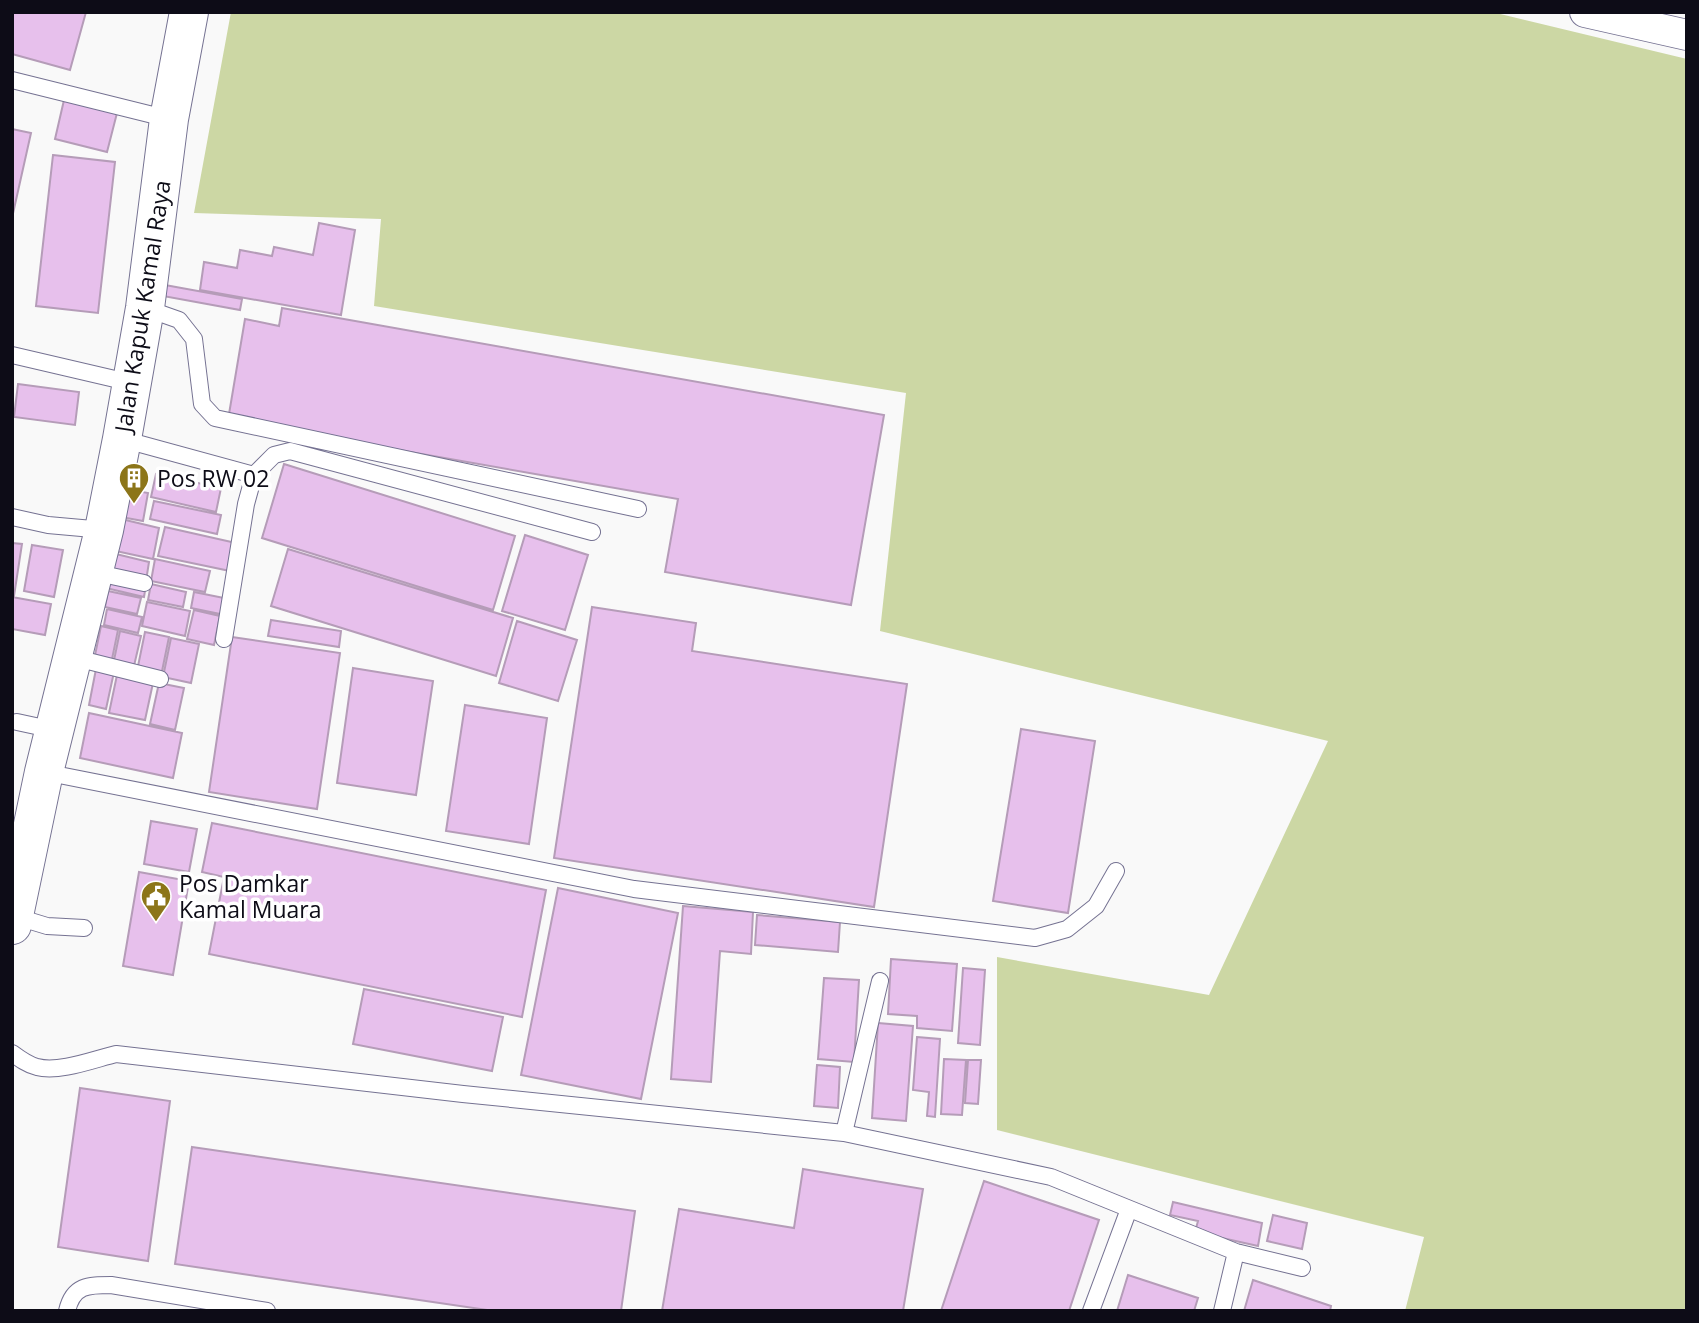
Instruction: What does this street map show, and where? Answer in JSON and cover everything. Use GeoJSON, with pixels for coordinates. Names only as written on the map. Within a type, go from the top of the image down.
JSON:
{"type":"FeatureCollection","features":[{"type":"Feature","properties":{"kind":"main road","name":"Jalan Kapuk Kamal Raya"},"geometry":{"type":"LineString","coordinates":[[13,921],[44,772],[104,530],[122,439],[145,308],[169,119],[189,12]]}},
{"type":"Feature","properties":{"kind":"street"},"geometry":{"type":"LineString","coordinates":[[1585,12],[1687,35]]}},
{"type":"Feature","properties":{"kind":"lane"},"geometry":{"type":"LineString","coordinates":[[12,80],[169,119]]}},
{"type":"Feature","properties":{"kind":"lane"},"geometry":{"type":"LineString","coordinates":[[145,308],[179,320],[194,339],[202,404],[215,418],[638,509]]}},
{"type":"Feature","properties":{"kind":"lane"},"geometry":{"type":"LineString","coordinates":[[12,355],[132,383]]}},
{"type":"Feature","properties":{"kind":"lane"},"geometry":{"type":"LineString","coordinates":[[122,439],[254,475]]}},
{"type":"Feature","properties":{"kind":"lane"},"geometry":{"type":"LineString","coordinates":[[224,639],[246,504],[254,475],[274,455],[290,451],[592,532]]}},
{"type":"Feature","properties":{"kind":"lane"},"geometry":{"type":"LineString","coordinates":[[12,517],[48,525],[104,530]]}},
{"type":"Feature","properties":{"kind":"lane"},"geometry":{"type":"LineString","coordinates":[[93,572],[144,583]]}},
{"type":"Feature","properties":{"kind":"lane"},"geometry":{"type":"LineString","coordinates":[[72,657],[160,678]]}},
{"type":"Feature","properties":{"kind":"lane"},"geometry":{"type":"LineString","coordinates":[[17,722],[54,730]]}},
{"type":"Feature","properties":{"kind":"lane"},"geometry":{"type":"LineString","coordinates":[[44,772],[634,889],[1035,939],[1067,929],[1096,906],[1116,871]]}},
{"type":"Feature","properties":{"kind":"lane"},"geometry":{"type":"LineString","coordinates":[[13,921],[85,928]]}},
{"type":"Feature","properties":{"kind":"lane"},"geometry":{"type":"LineString","coordinates":[[844,1133],[880,981]]}},
{"type":"Feature","properties":{"kind":"lane"},"geometry":{"type":"LineString","coordinates":[[12,1053],[39,1068],[70,1066],[116,1054],[463,1094],[844,1133],[1051,1177],[1236,1252],[1302,1268]]}},
{"type":"Feature","properties":{"kind":"lane"},"geometry":{"type":"LineString","coordinates":[[1091,1311],[1129,1209]]}},
{"type":"Feature","properties":{"kind":"lane"},"geometry":{"type":"LineString","coordinates":[[1222,1311],[1236,1252]]}},
{"type":"Feature","properties":{"kind":"lane"},"geometry":{"type":"LineString","coordinates":[[67,1311],[70,1298],[87,1284],[111,1285],[267,1311]]}},
{"type":"Feature","properties":{"kind":"green space"},"geometry":{"type":"Polygon","coordinates":[[[231,12],[1492,12],[1687,59],[1687,1311],[1405,1311],[1424,1237],[997,1130],[997,957],[1209,995],[1328,741],[880,631],[906,393],[374,306],[381,219],[194,213],[231,12]]]}},
{"type":"Feature","properties":{"kind":"building"},"geometry":{"type":"Polygon","coordinates":[[[12,12],[86,12],[70,70],[12,54],[12,12]]]}},
{"type":"Feature","properties":{"kind":"building"},"geometry":{"type":"Polygon","coordinates":[[[64,100],[117,113],[107,152],[55,139],[64,100]]]}},
{"type":"Feature","properties":{"kind":"building"},"geometry":{"type":"Polygon","coordinates":[[[12,129],[31,133],[12,218],[12,129]]]}},
{"type":"Feature","properties":{"kind":"building"},"geometry":{"type":"Polygon","coordinates":[[[53,155],[115,162],[98,313],[36,306],[53,155]]]}},
{"type":"Feature","properties":{"kind":"building"},"geometry":{"type":"Polygon","coordinates":[[[319,223],[355,230],[341,315],[200,290],[204,262],[237,268],[240,250],[272,256],[274,247],[313,255],[319,223]]]}},
{"type":"Feature","properties":{"kind":"building"},"geometry":{"type":"Polygon","coordinates":[[[165,285],[242,299],[240,310],[163,296],[165,285]]]}},
{"type":"Feature","properties":{"kind":"building"},"geometry":{"type":"Polygon","coordinates":[[[282,308],[884,415],[851,605],[665,572],[678,499],[228,420],[245,319],[279,326],[282,308]]]}},
{"type":"Feature","properties":{"kind":"building"},"geometry":{"type":"Polygon","coordinates":[[[18,384],[79,392],[75,425],[14,417],[18,384]]]}},
{"type":"Feature","properties":{"kind":"building"},"geometry":{"type":"Polygon","coordinates":[[[284,464],[515,536],[493,610],[262,538],[284,464]]]}},
{"type":"Feature","properties":{"kind":"building"},"geometry":{"type":"Polygon","coordinates":[[[156,474],[221,488],[216,512],[151,497],[156,474]]]}},
{"type":"Feature","properties":{"kind":"building","name":"Pos RW 02"},"geometry":{"type":"Polygon","coordinates":[[[126,489],[148,493],[143,521],[121,517],[126,489]]]}},
{"type":"Feature","properties":{"kind":"building"},"geometry":{"type":"Polygon","coordinates":[[[154,501],[221,515],[217,534],[150,519],[154,501]]]}},
{"type":"Feature","properties":{"kind":"building"},"geometry":{"type":"Polygon","coordinates":[[[117,518],[159,528],[153,559],[111,550],[117,518]]]}},
{"type":"Feature","properties":{"kind":"building"},"geometry":{"type":"Polygon","coordinates":[[[165,527],[236,543],[230,571],[158,556],[165,527]]]}},
{"type":"Feature","properties":{"kind":"building"},"geometry":{"type":"Polygon","coordinates":[[[525,535],[588,555],[565,630],[502,611],[525,535]]]}},
{"type":"Feature","properties":{"kind":"building"},"geometry":{"type":"Polygon","coordinates":[[[12,543],[22,544],[14,596],[12,596],[12,543]]]}},
{"type":"Feature","properties":{"kind":"building"},"geometry":{"type":"Polygon","coordinates":[[[32,545],[63,550],[54,597],[24,591],[32,545]]]}},
{"type":"Feature","properties":{"kind":"building"},"geometry":{"type":"Polygon","coordinates":[[[288,549],[513,618],[496,676],[271,606],[288,549]]]}},
{"type":"Feature","properties":{"kind":"building"},"geometry":{"type":"Polygon","coordinates":[[[116,554],[149,562],[146,581],[112,574],[116,554]]]}},
{"type":"Feature","properties":{"kind":"building"},"geometry":{"type":"Polygon","coordinates":[[[155,559],[210,571],[205,592],[151,581],[155,559]]]}},
{"type":"Feature","properties":{"kind":"building"},"geometry":{"type":"Polygon","coordinates":[[[108,577],[146,585],[144,597],[106,588],[108,577]]]}},
{"type":"Feature","properties":{"kind":"building"},"geometry":{"type":"Polygon","coordinates":[[[151,584],[186,592],[183,607],[148,600],[151,584]]]}},
{"type":"Feature","properties":{"kind":"building"},"geometry":{"type":"Polygon","coordinates":[[[108,591],[141,598],[137,614],[105,607],[108,591]]]}},
{"type":"Feature","properties":{"kind":"building"},"geometry":{"type":"Polygon","coordinates":[[[194,592],[229,599],[225,615],[191,608],[194,592]]]}},
{"type":"Feature","properties":{"kind":"building"},"geometry":{"type":"Polygon","coordinates":[[[12,597],[51,604],[45,635],[12,629],[12,597]]]}},
{"type":"Feature","properties":{"kind":"building"},"geometry":{"type":"Polygon","coordinates":[[[147,602],[190,611],[185,636],[142,626],[147,602]]]}},
{"type":"Feature","properties":{"kind":"building"},"geometry":{"type":"Polygon","coordinates":[[[592,607],[696,623],[692,651],[907,684],[874,907],[554,858],[592,607]]]}},
{"type":"Feature","properties":{"kind":"building"},"geometry":{"type":"Polygon","coordinates":[[[107,609],[142,617],[138,633],[104,625],[107,609]]]}},
{"type":"Feature","properties":{"kind":"building"},"geometry":{"type":"Polygon","coordinates":[[[194,610],[220,616],[214,645],[187,639],[194,610]]]}},
{"type":"Feature","properties":{"kind":"building"},"geometry":{"type":"Polygon","coordinates":[[[271,620],[341,631],[339,647],[268,636],[271,620]]]}},
{"type":"Feature","properties":{"kind":"building"},"geometry":{"type":"Polygon","coordinates":[[[517,621],[577,640],[558,701],[499,683],[517,621]]]}},
{"type":"Feature","properties":{"kind":"building"},"geometry":{"type":"Polygon","coordinates":[[[101,626],[118,630],[111,664],[94,660],[101,626]]]}},
{"type":"Feature","properties":{"kind":"building"},"geometry":{"type":"Polygon","coordinates":[[[120,631],[141,636],[133,670],[113,665],[120,631]]]}},
{"type":"Feature","properties":{"kind":"building"},"geometry":{"type":"Polygon","coordinates":[[[145,632],[169,637],[161,676],[137,671],[145,632]]]}},
{"type":"Feature","properties":{"kind":"building"},"geometry":{"type":"Polygon","coordinates":[[[232,637],[340,653],[317,809],[209,792],[232,637]]]}},
{"type":"Feature","properties":{"kind":"building"},"geometry":{"type":"Polygon","coordinates":[[[171,638],[199,644],[191,683],[163,677],[171,638]]]}},
{"type":"Feature","properties":{"kind":"building"},"geometry":{"type":"Polygon","coordinates":[[[353,668],[433,681],[416,795],[337,783],[353,668]]]}},
{"type":"Feature","properties":{"kind":"building"},"geometry":{"type":"Polygon","coordinates":[[[96,669],[114,672],[106,709],[89,705],[96,669]]]}},
{"type":"Feature","properties":{"kind":"building"},"geometry":{"type":"Polygon","coordinates":[[[117,675],[153,683],[145,720],[109,713],[117,675]]]}},
{"type":"Feature","properties":{"kind":"building"},"geometry":{"type":"Polygon","coordinates":[[[159,683],[184,688],[175,730],[150,724],[159,683]]]}},
{"type":"Feature","properties":{"kind":"building"},"geometry":{"type":"Polygon","coordinates":[[[465,705],[547,718],[529,844],[446,831],[465,705]]]}},
{"type":"Feature","properties":{"kind":"building"},"geometry":{"type":"Polygon","coordinates":[[[89,713],[182,733],[173,778],[80,758],[89,713]]]}},
{"type":"Feature","properties":{"kind":"building"},"geometry":{"type":"Polygon","coordinates":[[[1021,729],[1095,741],[1068,913],[993,901],[1021,729]]]}},
{"type":"Feature","properties":{"kind":"building"},"geometry":{"type":"Polygon","coordinates":[[[151,821],[197,829],[189,872],[144,864],[151,821]]]}},
{"type":"Feature","properties":{"kind":"building"},"geometry":{"type":"Polygon","coordinates":[[[212,823],[546,890],[522,1017],[209,954],[224,877],[202,872],[212,823]]]}},
{"type":"Feature","properties":{"kind":"building","name":"Pos Damkar Kamal Muara"},"geometry":{"type":"Polygon","coordinates":[[[139,872],[189,881],[173,975],[123,966],[139,872]]]}},
{"type":"Feature","properties":{"kind":"building"},"geometry":{"type":"Polygon","coordinates":[[[558,888],[678,913],[641,1099],[521,1075],[558,888]]]}},
{"type":"Feature","properties":{"kind":"building"},"geometry":{"type":"Polygon","coordinates":[[[683,906],[753,912],[751,954],[720,951],[711,1082],[671,1079],[683,906]]]}},
{"type":"Feature","properties":{"kind":"building"},"geometry":{"type":"Polygon","coordinates":[[[757,915],[840,922],[838,952],[755,945],[757,915]]]}},
{"type":"Feature","properties":{"kind":"building"},"geometry":{"type":"Polygon","coordinates":[[[891,959],[957,964],[952,1031],[917,1028],[917,1016],[888,1014],[891,959]]]}},
{"type":"Feature","properties":{"kind":"building"},"geometry":{"type":"Polygon","coordinates":[[[963,968],[985,970],[980,1045],[958,1043],[963,968]]]}},
{"type":"Feature","properties":{"kind":"building"},"geometry":{"type":"Polygon","coordinates":[[[824,978],[859,980],[854,1062],[818,1059],[824,978]]]}},
{"type":"Feature","properties":{"kind":"building"},"geometry":{"type":"Polygon","coordinates":[[[364,989],[503,1017],[492,1071],[353,1044],[364,989]]]}},
{"type":"Feature","properties":{"kind":"building"},"geometry":{"type":"Polygon","coordinates":[[[878,1023],[913,1026],[906,1121],[872,1118],[878,1023]]]}},
{"type":"Feature","properties":{"kind":"building"},"geometry":{"type":"Polygon","coordinates":[[[917,1037],[940,1039],[935,1117],[927,1116],[929,1092],[913,1090],[917,1037]]]}},
{"type":"Feature","properties":{"kind":"building"},"geometry":{"type":"Polygon","coordinates":[[[944,1059],[966,1060],[962,1115],[941,1114],[944,1059]]]}},
{"type":"Feature","properties":{"kind":"building"},"geometry":{"type":"Polygon","coordinates":[[[968,1060],[981,1060],[978,1104],[965,1103],[968,1060]]]}},
{"type":"Feature","properties":{"kind":"building"},"geometry":{"type":"Polygon","coordinates":[[[817,1065],[840,1067],[838,1108],[814,1106],[817,1065]]]}},
{"type":"Feature","properties":{"kind":"building"},"geometry":{"type":"Polygon","coordinates":[[[80,1088],[170,1101],[148,1261],[58,1247],[80,1088]]]}},
{"type":"Feature","properties":{"kind":"building"},"geometry":{"type":"Polygon","coordinates":[[[192,1147],[635,1211],[621,1311],[494,1311],[175,1264],[192,1147]]]}},
{"type":"Feature","properties":{"kind":"building"},"geometry":{"type":"Polygon","coordinates":[[[803,1169],[923,1189],[903,1311],[662,1311],[679,1209],[794,1228],[803,1169]]]}},
{"type":"Feature","properties":{"kind":"building"},"geometry":{"type":"Polygon","coordinates":[[[984,1181],[1099,1220],[1069,1311],[941,1311],[984,1181]]]}},
{"type":"Feature","properties":{"kind":"building"},"geometry":{"type":"Polygon","coordinates":[[[1173,1202],[1262,1223],[1258,1246],[1195,1232],[1198,1221],[1170,1215],[1173,1202]]]}},
{"type":"Feature","properties":{"kind":"building"},"geometry":{"type":"Polygon","coordinates":[[[1273,1215],[1307,1223],[1302,1249],[1267,1241],[1273,1215]]]}},
{"type":"Feature","properties":{"kind":"building"},"geometry":{"type":"Polygon","coordinates":[[[1128,1275],[1198,1298],[1194,1311],[1117,1311],[1128,1275]]]}},
{"type":"Feature","properties":{"kind":"building"},"geometry":{"type":"Polygon","coordinates":[[[1253,1280],[1331,1306],[1330,1311],[1244,1311],[1253,1280]]]}},
{"type":"Feature","properties":{"kind":"place","name":"Pos RW 02"},"geometry":{"type":"Point","coordinates":[134,505]}},
{"type":"Feature","properties":{"kind":"place","name":"Pos Damkar Kamal Muara"},"geometry":{"type":"Point","coordinates":[156,923]}}]}
